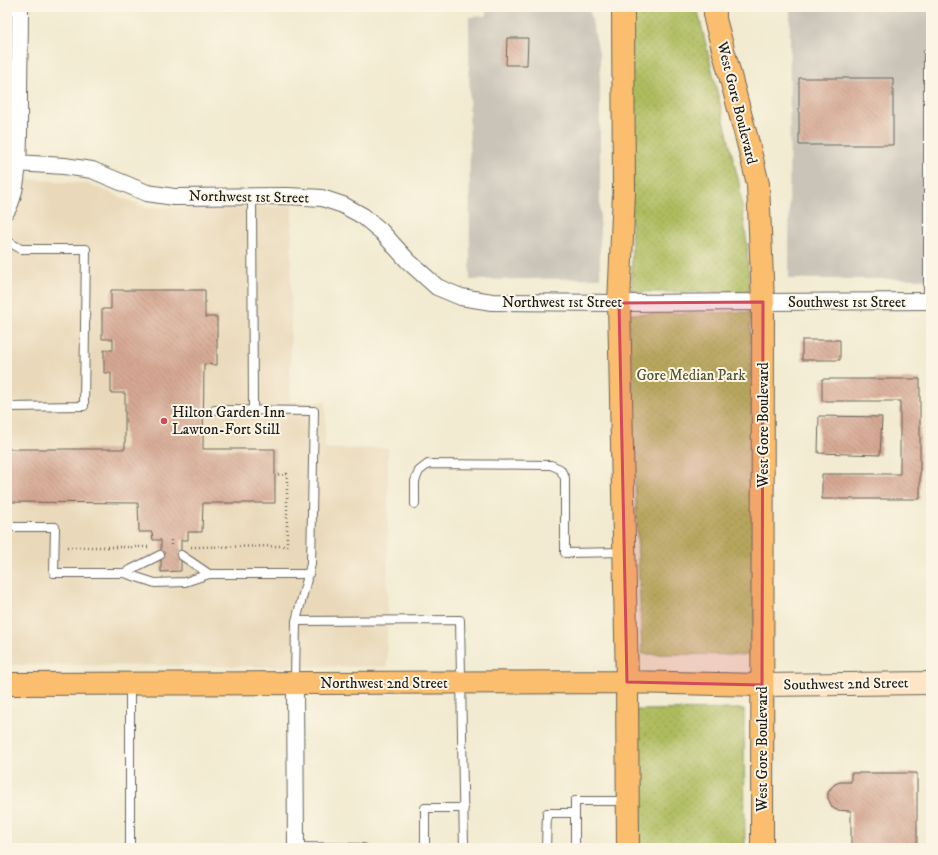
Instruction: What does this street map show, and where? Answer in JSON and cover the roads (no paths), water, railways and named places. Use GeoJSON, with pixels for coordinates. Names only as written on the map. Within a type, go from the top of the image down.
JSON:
{"type":"FeatureCollection","features":[{"type":"Feature","properties":{"kind":"main road"},"geometry":{"type":"LineString","coordinates":[[623,7],[624,193],[619,303],[627,682],[628,848]]}},
{"type":"Feature","properties":{"kind":"main road","name":"West Gore Boulevard"},"geometry":{"type":"LineString","coordinates":[[715,7],[716,19],[758,184],[764,302],[762,848]]}},
{"type":"Feature","properties":{"kind":"main road","name":"Northwest 2nd Street"},"geometry":{"type":"LineString","coordinates":[[7,684],[627,682],[762,685]]}},
{"type":"Feature","properties":{"kind":"main road","name":"Southwest 2nd Street"},"geometry":{"type":"LineString","coordinates":[[762,685],[931,683]]}},
{"type":"Feature","properties":{"kind":"street"},"geometry":{"type":"LineString","coordinates":[[7,210],[10,205],[16,182],[12,162],[19,144],[20,7]]}},
{"type":"Feature","properties":{"kind":"street","name":"Northwest 1st Street"},"geometry":{"type":"LineString","coordinates":[[12,162],[92,170],[147,193],[174,196],[288,196],[322,198],[343,205],[363,216],[381,231],[408,261],[437,286],[461,297],[492,302],[764,302]]}},
{"type":"Feature","properties":{"kind":"street","name":"Southwest 1st Street"},"geometry":{"type":"LineString","coordinates":[[764,302],[930,301]]}},
{"type":"Feature","properties":{"kind":"street"},"geometry":{"type":"LineString","coordinates":[[295,684],[296,847]]}},
{"type":"Feature","properties":{"kind":"lane"},"geometry":{"type":"LineString","coordinates":[[930,301],[928,54],[931,54]]}},
{"type":"Feature","properties":{"kind":"lane"},"geometry":{"type":"LineString","coordinates":[[252,196],[253,410]]}},
{"type":"Feature","properties":{"kind":"lane"},"geometry":{"type":"LineString","coordinates":[[7,241],[21,249],[86,250],[84,406],[7,406]]}},
{"type":"Feature","properties":{"kind":"lane"},"geometry":{"type":"LineString","coordinates":[[215,410],[314,411],[312,564],[296,621],[295,684]]}},
{"type":"Feature","properties":{"kind":"lane"},"geometry":{"type":"LineString","coordinates":[[415,504],[415,481],[419,471],[428,464],[551,465],[560,470],[565,478],[566,553],[624,552]]}},
{"type":"Feature","properties":{"kind":"lane"},"geometry":{"type":"LineString","coordinates":[[7,527],[55,527],[54,573],[124,573],[155,583],[185,582],[209,574],[309,574]]}},
{"type":"Feature","properties":{"kind":"lane"},"geometry":{"type":"LineString","coordinates":[[124,573],[160,556]]}},
{"type":"Feature","properties":{"kind":"lane"},"geometry":{"type":"LineString","coordinates":[[181,556],[209,574]]}},
{"type":"Feature","properties":{"kind":"lane"},"geometry":{"type":"LineString","coordinates":[[296,621],[460,620],[464,848]]}},
{"type":"Feature","properties":{"kind":"lane"},"geometry":{"type":"LineString","coordinates":[[130,683],[130,848]]}},
{"type":"Feature","properties":{"kind":"lane"},"geometry":{"type":"LineString","coordinates":[[575,848],[575,801],[628,801]]}},
{"type":"Feature","properties":{"kind":"lane"},"geometry":{"type":"LineString","coordinates":[[425,848],[425,808],[464,808]]}},
{"type":"Feature","properties":{"kind":"lane"},"geometry":{"type":"LineString","coordinates":[[546,848],[547,813],[575,813]]}},
{"type":"Feature","properties":{"kind":"lane"},"geometry":{"type":"LineString","coordinates":[[296,847],[364,848]]}},
{"type":"Feature","properties":{"kind":"place","name":"Hilton Garden Inn Lawton-Fort Still"},"geometry":{"type":"Point","coordinates":[164,421]}},
{"type":"Feature","properties":{"kind":"park label","name":"Gore Median Park"},"geometry":{"type":"Point","coordinates":[691,375]}}]}
